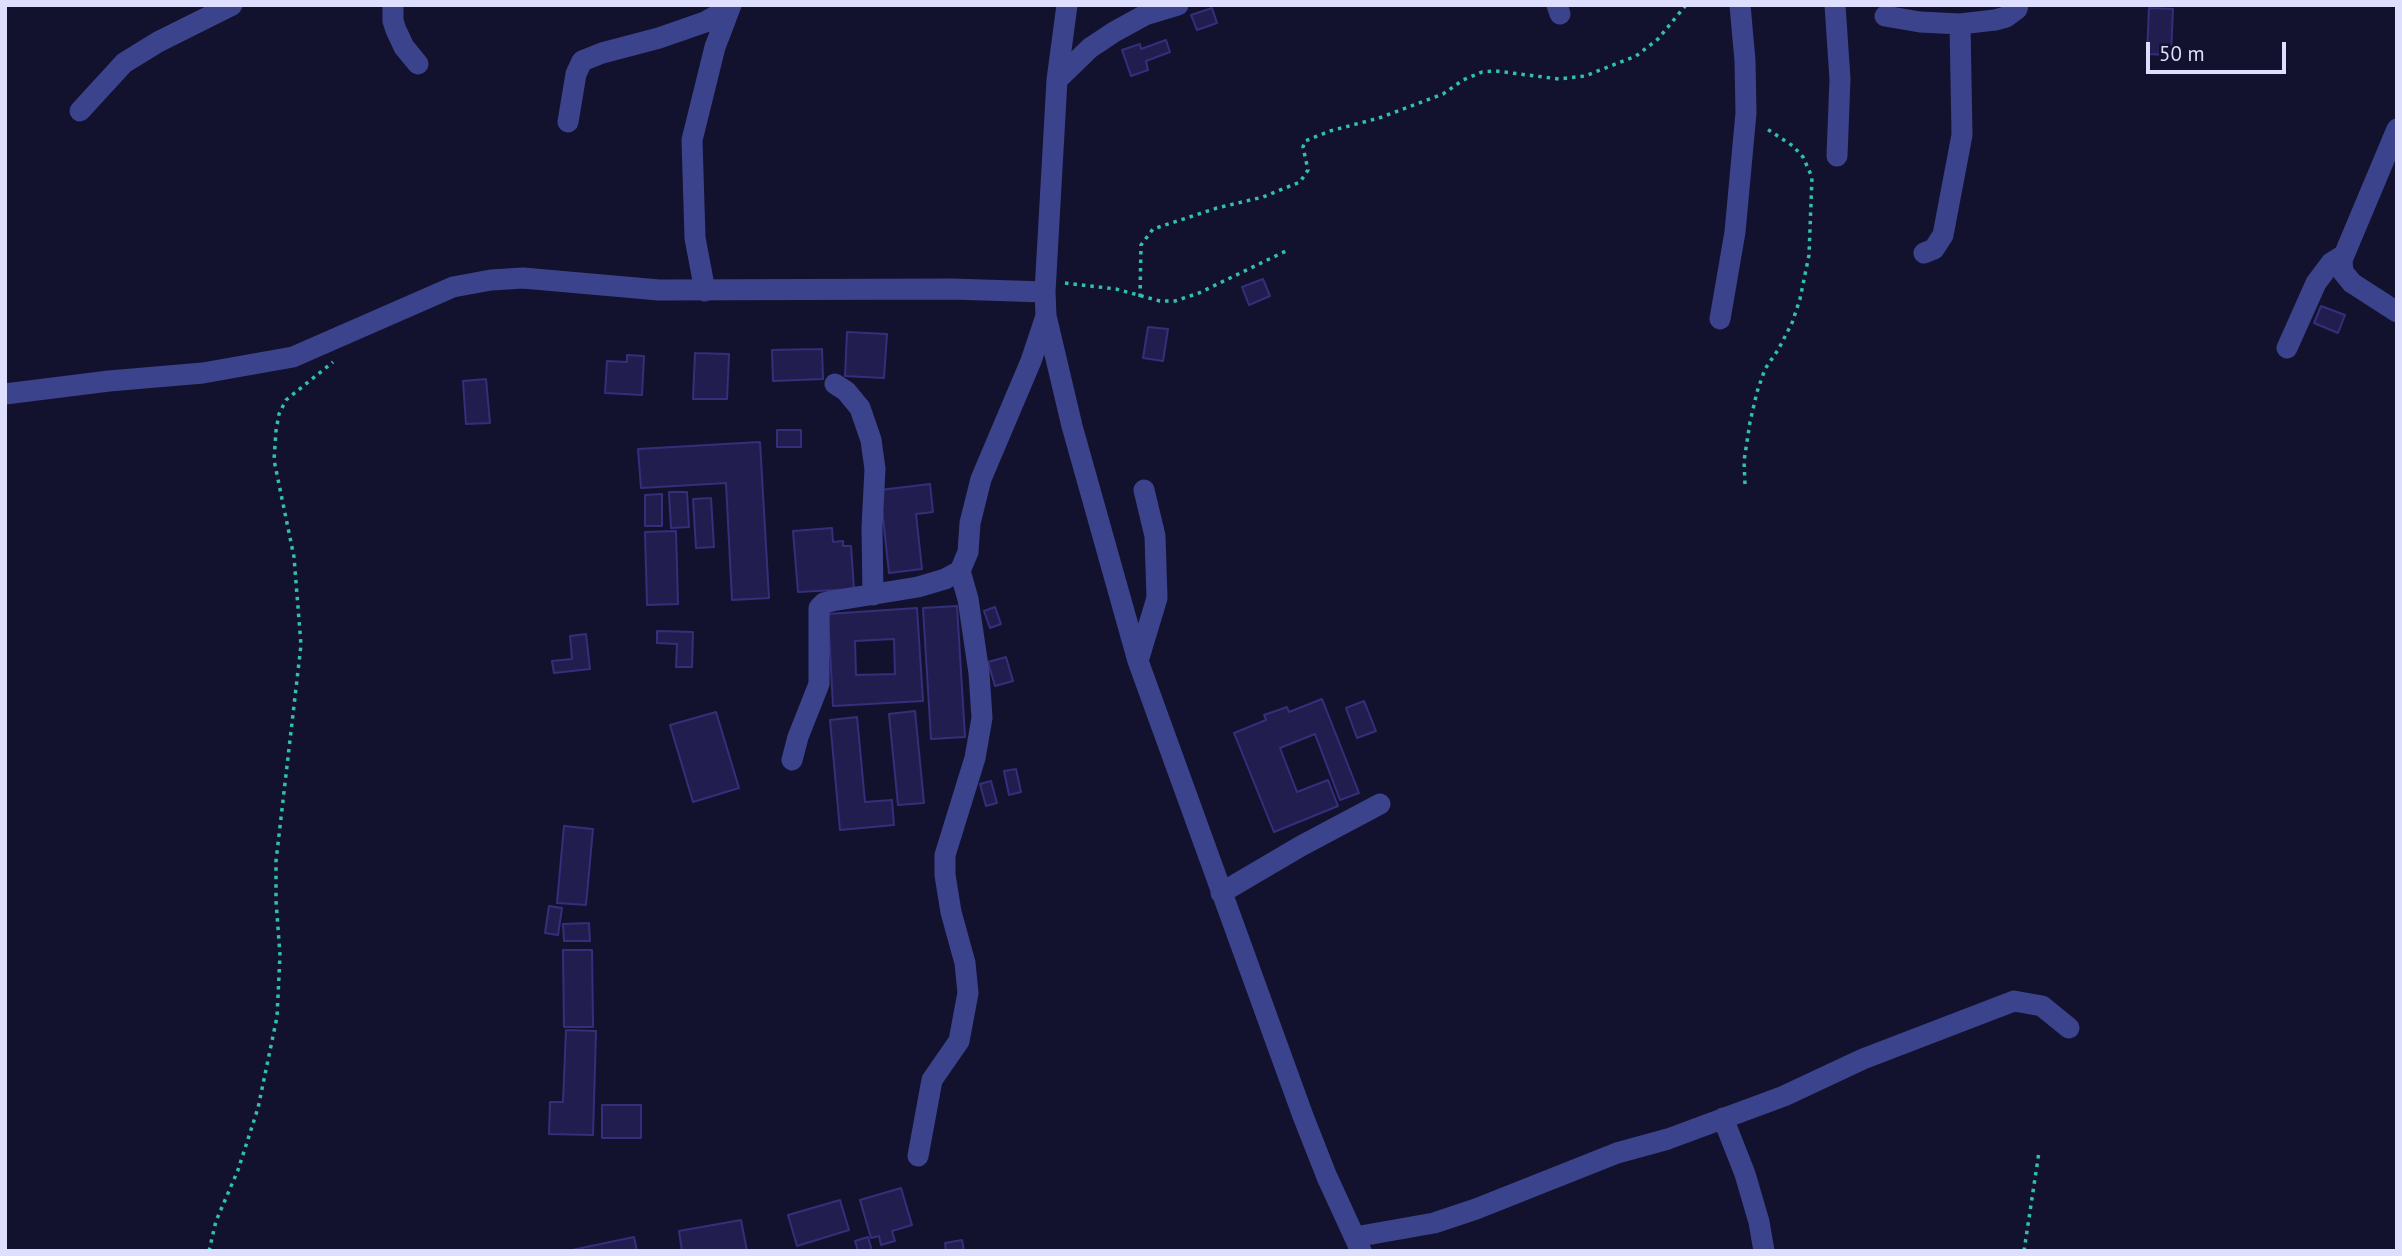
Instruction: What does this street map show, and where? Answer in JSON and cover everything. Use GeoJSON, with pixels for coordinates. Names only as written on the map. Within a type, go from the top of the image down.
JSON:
{"type":"FeatureCollection","features":[{"type":"Feature","properties":{"kind":"street"},"geometry":{"type":"LineString","coordinates":[[80,111],[124,63],[158,42],[232,5]]}},
{"type":"Feature","properties":{"kind":"street"},"geometry":{"type":"LineString","coordinates":[[393,5],[396,30],[404,47],[418,64]]}},
{"type":"Feature","properties":{"kind":"street"},"geometry":{"type":"LineString","coordinates":[[1067,5],[1057,80],[1045,286],[1046,316],[1072,426],[1138,661],[1303,1116],[1358,1244],[1434,1223],[1617,1153],[1668,1139],[1784,1096],[1863,1059],[2014,1000],[2042,1006],[2069,1028]]}},
{"type":"Feature","properties":{"kind":"street"},"geometry":{"type":"LineString","coordinates":[[1057,80],[1090,48],[1114,32],[1145,15],[1178,5]]}},
{"type":"Feature","properties":{"kind":"street"},"geometry":{"type":"LineString","coordinates":[[1720,319],[1735,232],[1746,113],[1740,5]]}},
{"type":"Feature","properties":{"kind":"street"},"geometry":{"type":"LineString","coordinates":[[1835,5],[1840,79],[1837,156]]}},
{"type":"Feature","properties":{"kind":"street"},"geometry":{"type":"LineString","coordinates":[[1885,16],[1959,24],[2006,17],[2017,9],[2018,5]]}},
{"type":"Feature","properties":{"kind":"street"},"geometry":{"type":"LineString","coordinates":[[568,122],[576,74],[582,61],[705,22],[730,6]]}},
{"type":"Feature","properties":{"kind":"street"},"geometry":{"type":"LineString","coordinates":[[705,290],[695,238],[692,139],[715,47],[730,6]]}},
{"type":"Feature","properties":{"kind":"street"},"geometry":{"type":"LineString","coordinates":[[1924,253],[1934,249],[1943,235],[1962,135],[1959,24]]}},
{"type":"Feature","properties":{"kind":"street"},"geometry":{"type":"LineString","coordinates":[[2397,130],[2344,255],[2343,272],[2346,278],[2397,313]]}},
{"type":"Feature","properties":{"kind":"street"},"geometry":{"type":"LineString","coordinates":[[2287,348],[2316,284],[2331,263],[2344,255]]}},
{"type":"Feature","properties":{"kind":"street"},"geometry":{"type":"LineString","coordinates":[[5,394],[249,366],[293,357],[453,288],[491,279],[523,278],[659,290],[1045,286]]}},
{"type":"Feature","properties":{"kind":"street"},"geometry":{"type":"LineString","coordinates":[[918,1156],[932,1080],[959,1041],[968,993],[965,963],[951,912],[945,875],[945,855],[975,758],[982,718],[979,673],[968,599],[960,571],[968,552],[970,523],[981,479],[1031,361],[1046,316]]}},
{"type":"Feature","properties":{"kind":"street"},"geometry":{"type":"LineString","coordinates":[[835,384],[846,391],[860,408],[871,440],[875,469],[873,595]]}},
{"type":"Feature","properties":{"kind":"street"},"geometry":{"type":"LineString","coordinates":[[1138,661],[1157,598],[1155,536],[1144,490]]}},
{"type":"Feature","properties":{"kind":"street"},"geometry":{"type":"LineString","coordinates":[[792,760],[797,737],[819,684],[819,608],[832,601],[927,584],[960,571]]}},
{"type":"Feature","properties":{"kind":"street"},"geometry":{"type":"LineString","coordinates":[[1221,893],[1380,804]]}},
{"type":"Feature","properties":{"kind":"street"},"geometry":{"type":"LineString","coordinates":[[1723,1118],[1745,1174],[1764,1251]]}},
{"type":"Feature","properties":{"kind":"path"},"geometry":{"type":"LineString","coordinates":[[1140,297],[1140,245],[1153,229],[1217,208],[1263,197],[1300,182],[1308,170],[1303,147],[1305,141],[1443,94],[1463,80],[1482,72],[1496,71],[1559,79],[1585,76],[1636,56],[1658,39],[1686,5]]}},
{"type":"Feature","properties":{"kind":"path"},"geometry":{"type":"LineString","coordinates":[[1745,484],[1744,461],[1757,392],[1765,369],[1792,323],[1800,299],[1809,255],[1812,199],[1812,177],[1803,157],[1793,146],[1746,113]]}},
{"type":"Feature","properties":{"kind":"path"},"geometry":{"type":"LineString","coordinates":[[1045,286],[1116,289],[1140,297],[1175,301],[1288,250]]}},
{"type":"Feature","properties":{"kind":"path"},"geometry":{"type":"LineString","coordinates":[[209,1251],[216,1221],[238,1170],[258,1108],[277,1017],[280,955],[276,861],[301,646],[294,557],[274,460],[279,414],[286,400],[332,363],[346,341],[347,332]]}},
{"type":"Feature","properties":{"kind":"path"},"geometry":{"type":"LineString","coordinates":[[2024,1251],[2039,1152]]}},
{"type":"Feature","properties":{"kind":"building"},"geometry":{"type":"Polygon","coordinates":[[[1212,8],[1217,23],[1197,30],[1191,15],[1212,8]]]}},
{"type":"Feature","properties":{"kind":"building"},"geometry":{"type":"Polygon","coordinates":[[[2149,8],[2173,9],[2171,55],[2147,54],[2149,8]]]}},
{"type":"Feature","properties":{"kind":"building"},"geometry":{"type":"Polygon","coordinates":[[[1166,40],[1170,52],[1146,61],[1148,70],[1131,76],[1122,50],[1140,44],[1141,49],[1166,40]]]}},
{"type":"Feature","properties":{"kind":"building"},"geometry":{"type":"Polygon","coordinates":[[[1263,279],[1270,296],[1249,305],[1242,287],[1263,279]]]}},
{"type":"Feature","properties":{"kind":"building"},"geometry":{"type":"Polygon","coordinates":[[[2321,306],[2345,315],[2338,333],[2314,323],[2321,306]]]}},
{"type":"Feature","properties":{"kind":"building"},"geometry":{"type":"Polygon","coordinates":[[[1148,327],[1168,329],[1163,361],[1143,358],[1148,327]]]}},
{"type":"Feature","properties":{"kind":"building"},"geometry":{"type":"Polygon","coordinates":[[[847,332],[887,334],[884,378],[845,376],[847,332]]]}},
{"type":"Feature","properties":{"kind":"building"},"geometry":{"type":"Polygon","coordinates":[[[822,349],[823,379],[773,381],[772,350],[822,349]]]}},
{"type":"Feature","properties":{"kind":"building"},"geometry":{"type":"Polygon","coordinates":[[[695,353],[729,354],[727,399],[693,399],[695,353]]]}},
{"type":"Feature","properties":{"kind":"building"},"geometry":{"type":"Polygon","coordinates":[[[627,355],[644,356],[642,395],[605,393],[607,361],[627,362],[627,355]]]}},
{"type":"Feature","properties":{"kind":"building"},"geometry":{"type":"Polygon","coordinates":[[[486,379],[490,423],[466,424],[463,381],[486,379]]]}},
{"type":"Feature","properties":{"kind":"building"},"geometry":{"type":"Polygon","coordinates":[[[777,430],[801,430],[801,447],[777,447],[777,430]]]}},
{"type":"Feature","properties":{"kind":"building"},"geometry":{"type":"Polygon","coordinates":[[[760,442],[769,598],[732,600],[726,483],[641,488],[638,449],[760,442]]]}},
{"type":"Feature","properties":{"kind":"building"},"geometry":{"type":"Polygon","coordinates":[[[930,484],[933,512],[916,514],[922,569],[889,573],[880,490],[930,484]]]}},
{"type":"Feature","properties":{"kind":"building"},"geometry":{"type":"Polygon","coordinates":[[[669,492],[687,492],[689,527],[671,528],[669,492]]]}},
{"type":"Feature","properties":{"kind":"building"},"geometry":{"type":"Polygon","coordinates":[[[662,494],[662,526],[645,526],[645,495],[662,494]]]}},
{"type":"Feature","properties":{"kind":"building"},"geometry":{"type":"Polygon","coordinates":[[[711,498],[714,547],[696,548],[693,499],[711,498]]]}},
{"type":"Feature","properties":{"kind":"building"},"geometry":{"type":"Polygon","coordinates":[[[832,528],[833,542],[843,541],[843,546],[851,546],[854,589],[798,592],[793,531],[832,528]]]}},
{"type":"Feature","properties":{"kind":"building"},"geometry":{"type":"Polygon","coordinates":[[[676,531],[678,604],[647,605],[645,532],[676,531]]]}},
{"type":"Feature","properties":{"kind":"building"},"geometry":{"type":"Polygon","coordinates":[[[957,606],[965,737],[931,739],[923,608],[957,606]]]}},
{"type":"Feature","properties":{"kind":"building"},"geometry":{"type":"Polygon","coordinates":[[[995,607],[1001,624],[990,628],[984,611],[995,607]]]}},
{"type":"Feature","properties":{"kind":"building"},"geometry":{"type":"Polygon","coordinates":[[[917,608],[923,701],[833,706],[828,614],[917,608]],[[894,639],[855,641],[856,675],[895,674],[894,639]]]}},
{"type":"Feature","properties":{"kind":"building"},"geometry":{"type":"Polygon","coordinates":[[[657,631],[693,632],[692,667],[676,667],[677,644],[657,643],[657,631]]]}},
{"type":"Feature","properties":{"kind":"building"},"geometry":{"type":"Polygon","coordinates":[[[586,634],[590,669],[554,673],[552,661],[572,659],[570,636],[586,634]]]}},
{"type":"Feature","properties":{"kind":"building"},"geometry":{"type":"Polygon","coordinates":[[[1006,657],[1013,681],[995,686],[988,662],[1006,657]]]}},
{"type":"Feature","properties":{"kind":"building"},"geometry":{"type":"Polygon","coordinates":[[[1322,699],[1359,793],[1340,800],[1315,734],[1280,748],[1297,792],[1328,780],[1338,806],[1274,832],[1234,733],[1266,720],[1264,715],[1287,707],[1289,712],[1322,699]]]}},
{"type":"Feature","properties":{"kind":"building"},"geometry":{"type":"Polygon","coordinates":[[[1364,701],[1376,731],[1357,738],[1346,708],[1364,701]]]}},
{"type":"Feature","properties":{"kind":"building"},"geometry":{"type":"Polygon","coordinates":[[[915,711],[924,803],[898,805],[889,714],[915,711]]]}},
{"type":"Feature","properties":{"kind":"building"},"geometry":{"type":"Polygon","coordinates":[[[716,712],[739,788],[693,802],[670,725],[716,712]]]}},
{"type":"Feature","properties":{"kind":"building"},"geometry":{"type":"Polygon","coordinates":[[[857,717],[865,802],[892,800],[894,825],[840,830],[830,720],[857,717]]]}},
{"type":"Feature","properties":{"kind":"building"},"geometry":{"type":"Polygon","coordinates":[[[1016,769],[1021,792],[1009,795],[1004,771],[1016,769]]]}},
{"type":"Feature","properties":{"kind":"building"},"geometry":{"type":"Polygon","coordinates":[[[991,781],[997,803],[986,806],[980,784],[991,781]]]}},
{"type":"Feature","properties":{"kind":"building"},"geometry":{"type":"Polygon","coordinates":[[[564,826],[593,829],[586,905],[557,903],[564,826]]]}},
{"type":"Feature","properties":{"kind":"building"},"geometry":{"type":"Polygon","coordinates":[[[549,906],[562,908],[558,935],[545,933],[549,906]]]}},
{"type":"Feature","properties":{"kind":"building"},"geometry":{"type":"Polygon","coordinates":[[[589,923],[590,941],[564,941],[563,924],[589,923]]]}},
{"type":"Feature","properties":{"kind":"building"},"geometry":{"type":"Polygon","coordinates":[[[563,950],[592,950],[593,1027],[564,1027],[563,950]]]}},
{"type":"Feature","properties":{"kind":"building"},"geometry":{"type":"Polygon","coordinates":[[[566,1030],[596,1031],[593,1135],[549,1134],[550,1102],[563,1102],[566,1030]]]}},
{"type":"Feature","properties":{"kind":"building"},"geometry":{"type":"Polygon","coordinates":[[[602,1105],[641,1105],[641,1138],[602,1138],[602,1105]]]}},
{"type":"Feature","properties":{"kind":"building"},"geometry":{"type":"Polygon","coordinates":[[[901,1188],[912,1225],[892,1231],[895,1241],[881,1245],[879,1236],[871,1238],[860,1200],[901,1188]]]}},
{"type":"Feature","properties":{"kind":"building"},"geometry":{"type":"Polygon","coordinates":[[[840,1200],[849,1230],[797,1246],[788,1215],[840,1200]]]}},
{"type":"Feature","properties":{"kind":"building"},"geometry":{"type":"Polygon","coordinates":[[[741,1220],[747,1251],[682,1251],[679,1231],[741,1220]]]}},
{"type":"Feature","properties":{"kind":"building"},"geometry":{"type":"Polygon","coordinates":[[[634,1237],[637,1251],[572,1251],[572,1250],[634,1237]]]}},
{"type":"Feature","properties":{"kind":"building"},"geometry":{"type":"Polygon","coordinates":[[[868,1237],[872,1251],[858,1251],[855,1241],[868,1237]]]}},
{"type":"Feature","properties":{"kind":"building"},"geometry":{"type":"Polygon","coordinates":[[[962,1240],[964,1251],[946,1251],[945,1243],[962,1240]]]}}]}
